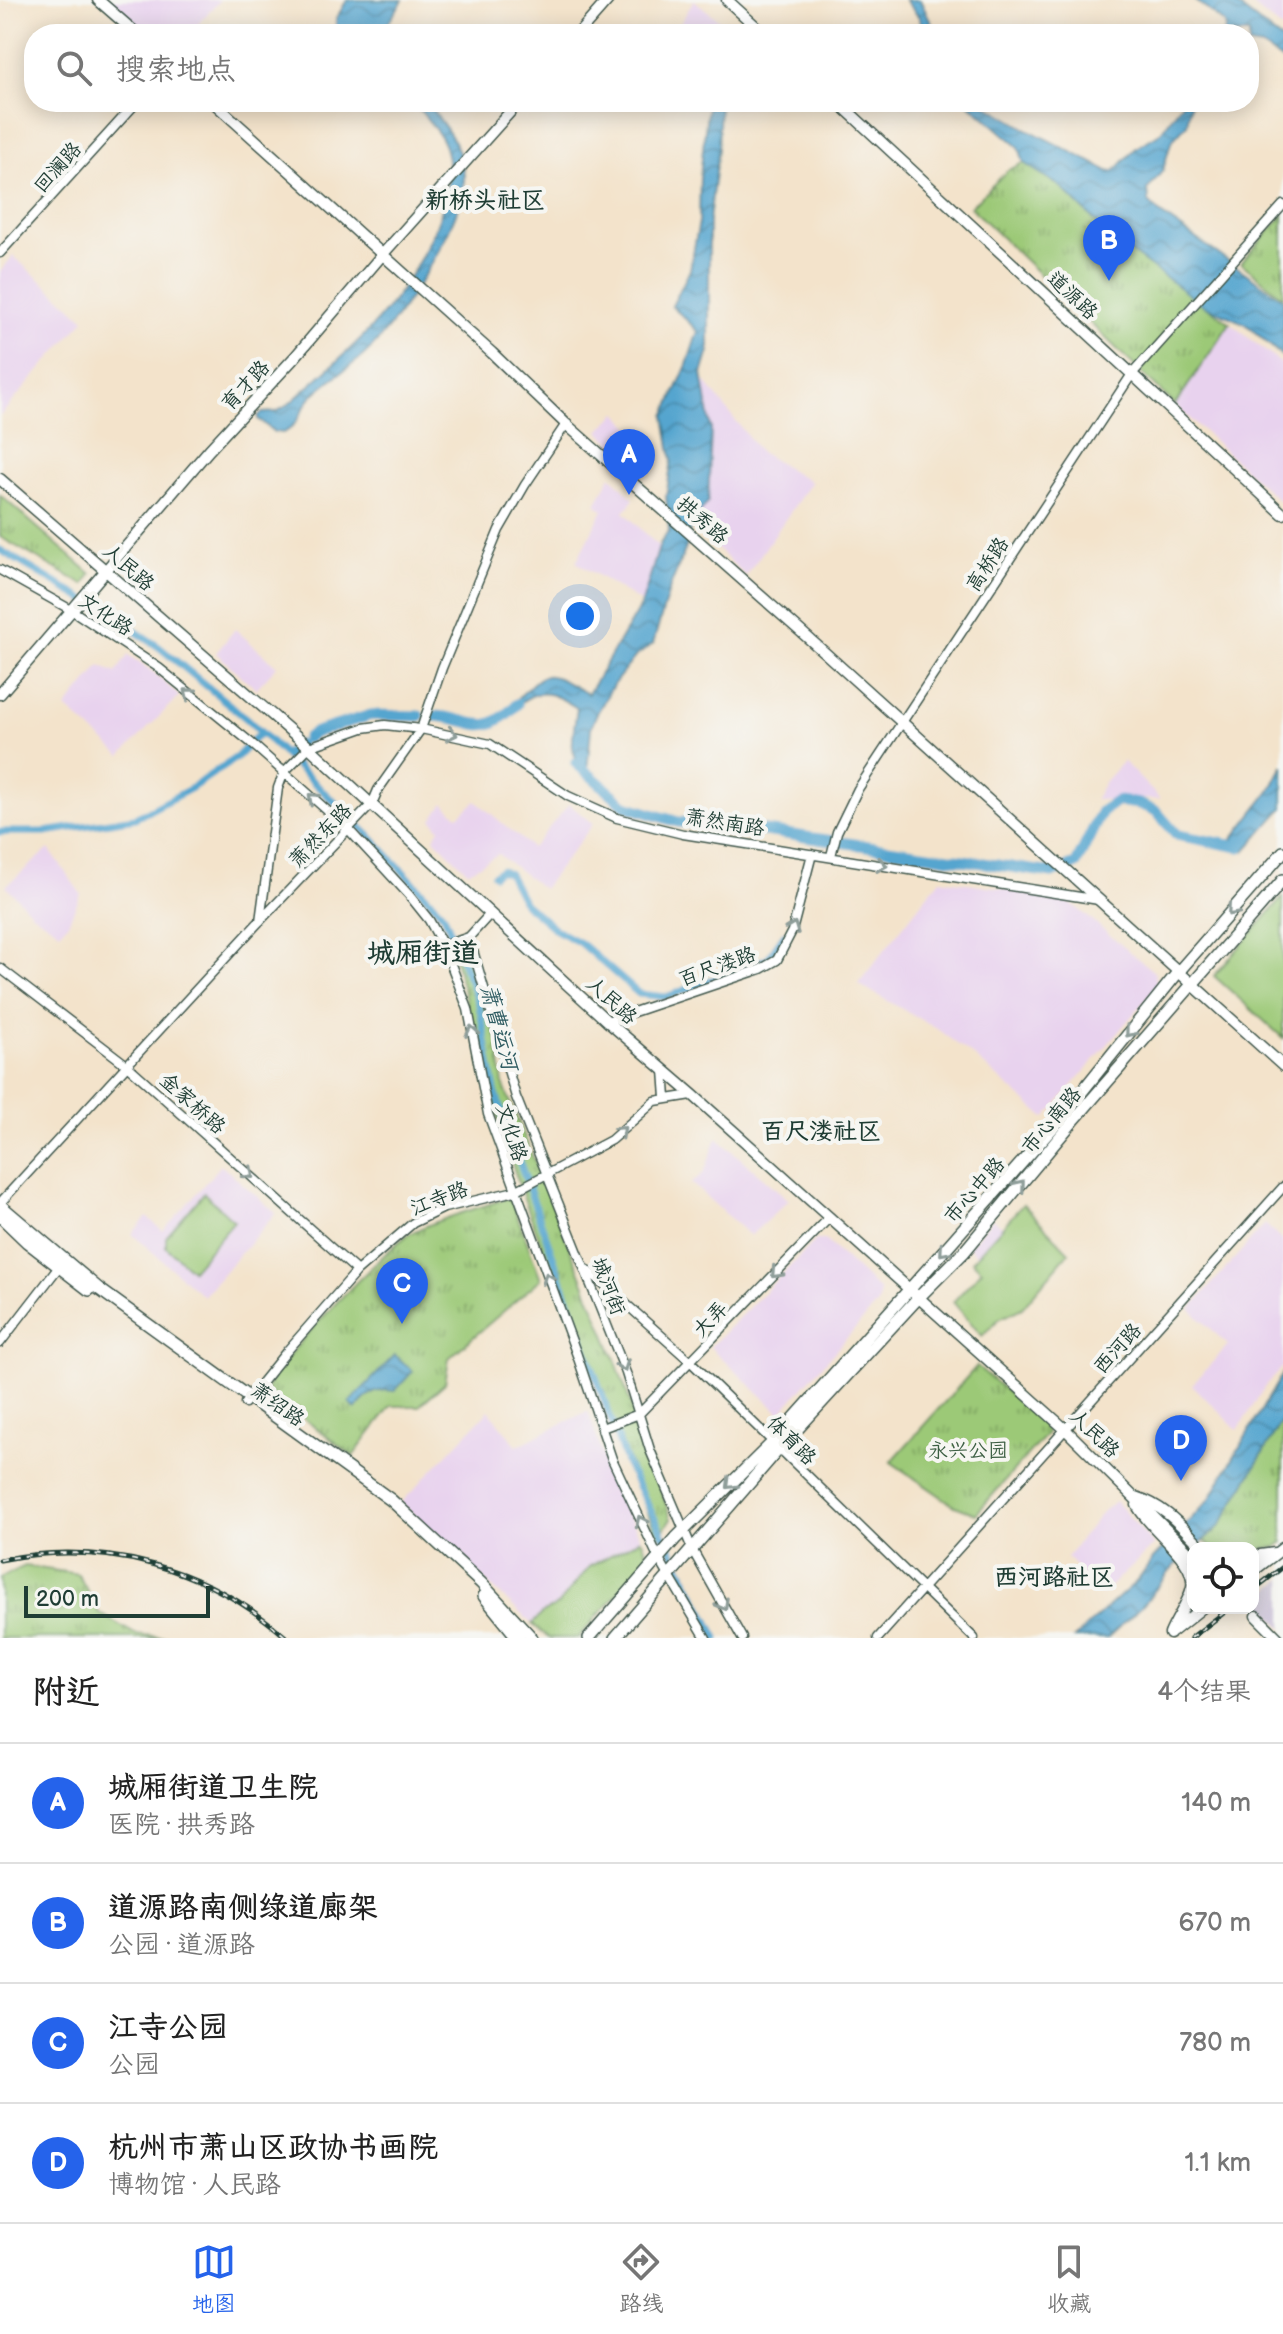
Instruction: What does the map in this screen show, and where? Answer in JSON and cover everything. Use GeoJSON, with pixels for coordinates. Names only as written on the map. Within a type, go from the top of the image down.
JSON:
{"type":"FeatureCollection","features":[{"type":"Feature","properties":{"kind":"main road"},"geometry":{"type":"LineString","coordinates":[[98,0],[126,24]]}},
{"type":"Feature","properties":{"kind":"main road"},"geometry":{"type":"LineString","coordinates":[[587,24],[608,0]]}},
{"type":"Feature","properties":{"kind":"main road"},"geometry":{"type":"LineString","coordinates":[[727,0],[753,24]]}},
{"type":"Feature","properties":{"kind":"main road","name":"拱秀路"},"geometry":{"type":"LineString","coordinates":[[224,112],[566,424],[1099,900]]}},
{"type":"Feature","properties":{"kind":"main road","name":"育才路"},"geometry":{"type":"LineString","coordinates":[[0,694],[209,450],[385,258],[510,112]]}},
{"type":"Feature","properties":{"kind":"main road","name":"道源路"},"geometry":{"type":"LineString","coordinates":[[849,112],[1283,514]]}},
{"type":"Feature","properties":{"kind":"main road","name":"人民路"},"geometry":{"type":"LineString","coordinates":[[0,479],[309,747],[607,1021],[1065,1429],[1133,1496],[1160,1530],[1187,1556]]}},
{"type":"Feature","properties":{"kind":"main road","name":"市心中路"},"geometry":{"type":"LineString","coordinates":[[671,1574],[775,1446],[914,1294],[1179,971],[1283,852]]}},
{"type":"Feature","properties":{"kind":"main road","name":"市心南路"},"geometry":{"type":"LineString","coordinates":[[914,1294],[964,1252],[1074,1120],[1283,880]]}},
{"type":"Feature","properties":{"kind":"main road"},"geometry":{"type":"LineString","coordinates":[[1099,900],[1283,1066]]}},
{"type":"Feature","properties":{"kind":"main road"},"geometry":{"type":"LineString","coordinates":[[0,1204],[99,1289],[247,1400],[391,1500],[481,1583],[532,1638]]}},
{"type":"Feature","properties":{"kind":"main road","name":"萧绍路"},"geometry":{"type":"LineString","coordinates":[[0,1216],[58,1268],[247,1400],[363,1486],[409,1524],[485,1598],[518,1638]]}},
{"type":"Feature","properties":{"kind":"main road","name":"市心中路"},"geometry":{"type":"LineString","coordinates":[[661,1557],[680,1535],[775,1446]]}},
{"type":"Feature","properties":{"kind":"main road"},"geometry":{"type":"LineString","coordinates":[[1133,1496],[1153,1502],[1197,1542]]}},
{"type":"Feature","properties":{"kind":"main road"},"geometry":{"type":"LineString","coordinates":[[1259,1555],[1280,1551]]}},
{"type":"Feature","properties":{"kind":"main road"},"geometry":{"type":"LineString","coordinates":[[1259,1567],[1280,1551]]}},
{"type":"Feature","properties":{"kind":"main road"},"geometry":{"type":"LineString","coordinates":[[589,1638],[661,1557]]}},
{"type":"Feature","properties":{"kind":"main road"},"geometry":{"type":"LineString","coordinates":[[615,1638],[671,1574]]}},
{"type":"Feature","properties":{"kind":"main road"},"geometry":{"type":"LineString","coordinates":[[1167,1636],[1187,1598]]}},
{"type":"Feature","properties":{"kind":"main road"},"geometry":{"type":"LineString","coordinates":[[1167,1636],[1194,1614]]}},
{"type":"Feature","properties":{"kind":"main road"},"geometry":{"type":"LineString","coordinates":[[1256,1616],[1278,1638]]}},
{"type":"Feature","properties":{"kind":"street","name":"回澜路"},"geometry":{"type":"LineString","coordinates":[[0,253],[128,112]]}},
{"type":"Feature","properties":{"kind":"street","name":"高桥路"},"geometry":{"type":"LineString","coordinates":[[831,856],[837,832],[858,789],[1132,374],[1283,205]]}},
{"type":"Feature","properties":{"kind":"street","name":"萧然东路"},"geometry":{"type":"LineString","coordinates":[[0,1204],[372,804],[378,790],[421,729],[499,530],[566,424]]}},
{"type":"Feature","properties":{"kind":"street","name":"文化路"},"geometry":{"type":"LineString","coordinates":[[0,570],[73,611],[159,668],[285,770],[349,828],[429,920],[468,1009],[488,1114],[612,1459],[706,1638]]}},
{"type":"Feature","properties":{"kind":"street","name":"萧然南路"},"geometry":{"type":"LineString","coordinates":[[260,921],[278,788],[285,770],[309,747],[363,728],[385,725],[421,729],[490,744],[568,796],[617,818],[683,834],[1099,900]]}},
{"type":"Feature","properties":{"kind":"street","name":"百尺溇路"},"geometry":{"type":"LineString","coordinates":[[607,1021],[761,969],[777,960],[796,922],[812,854]]}},
{"type":"Feature","properties":{"kind":"street"},"geometry":{"type":"LineString","coordinates":[[443,946],[469,937],[490,914]]}},
{"type":"Feature","properties":{"kind":"street","name":"城河街"},"geometry":{"type":"LineString","coordinates":[[469,937],[516,1097],[549,1172],[626,1373],[634,1415],[650,1450],[680,1535],[742,1638]]}},
{"type":"Feature","properties":{"kind":"street","name":"金家桥路"},"geometry":{"type":"LineString","coordinates":[[0,968],[128,1066],[357,1271]]}},
{"type":"Feature","properties":{"kind":"street"},"geometry":{"type":"LineString","coordinates":[[664,1070],[666,1098]]}},
{"type":"Feature","properties":{"kind":"street","name":"江寺路"},"geometry":{"type":"LineString","coordinates":[[247,1400],[357,1271],[413,1223],[444,1208],[515,1191],[611,1140],[655,1101],[693,1095]]}},
{"type":"Feature","properties":{"kind":"street","name":"西河路"},"geometry":{"type":"LineString","coordinates":[[878,1638],[1283,1187]]}},
{"type":"Feature","properties":{"kind":"street","name":"大弄"},"geometry":{"type":"LineString","coordinates":[[602,1428],[634,1415],[691,1362],[830,1217]]}},
{"type":"Feature","properties":{"kind":"street","name":"体育路"},"geometry":{"type":"LineString","coordinates":[[585,1267],[691,1362],[974,1638]]}},
{"type":"Feature","properties":{"kind":"street"},"geometry":{"type":"LineString","coordinates":[[0,1343],[58,1268]]}},
{"type":"Feature","properties":{"kind":"shaded area"},"geometry":{"type":"Polygon","coordinates":[[[110,0],[220,0],[198,24],[137,24],[110,0]]]}},
{"type":"Feature","properties":{"kind":"shaded area"},"geometry":{"type":"Polygon","coordinates":[[[694,0],[720,21],[719,24],[680,24],[694,0]]]}},
{"type":"Feature","properties":{"kind":"shaded area"},"geometry":{"type":"Polygon","coordinates":[[[1246,0],[1283,0],[1283,30],[1246,0]]]}},
{"type":"Feature","properties":{"kind":"shaded area"},"geometry":{"type":"Polygon","coordinates":[[[13,256],[85,319],[0,416],[0,272],[13,256]]]}},
{"type":"Feature","properties":{"kind":"shaded area"},"geometry":{"type":"Polygon","coordinates":[[[1230,323],[1283,365],[1283,504],[1175,405],[1230,323]]]}},
{"type":"Feature","properties":{"kind":"shaded area"},"geometry":{"type":"Polygon","coordinates":[[[703,379],[760,452],[811,482],[746,576],[691,524],[708,502],[711,429],[703,379]]]}},
{"type":"Feature","properties":{"kind":"shaded area"},"geometry":{"type":"Polygon","coordinates":[[[617,413],[657,453],[641,469],[599,431],[617,413]]]}},
{"type":"Feature","properties":{"kind":"shaded area"},"geometry":{"type":"Polygon","coordinates":[[[611,476],[634,499],[624,512],[659,547],[642,603],[576,562],[603,510],[596,504],[611,476]]]}},
{"type":"Feature","properties":{"kind":"shaded area"},"geometry":{"type":"Polygon","coordinates":[[[235,629],[277,666],[256,689],[216,653],[235,629]]]}},
{"type":"Feature","properties":{"kind":"shaded area"},"geometry":{"type":"Polygon","coordinates":[[[128,655],[153,672],[179,696],[121,756],[66,708],[100,666],[116,673],[128,655]]]}},
{"type":"Feature","properties":{"kind":"shaded area"},"geometry":{"type":"Polygon","coordinates":[[[1123,761],[1160,799],[1094,800],[1105,781],[1123,761]]]}},
{"type":"Feature","properties":{"kind":"shaded area"},"geometry":{"type":"Polygon","coordinates":[[[476,801],[532,848],[569,804],[593,824],[543,889],[498,854],[468,872],[434,838],[440,829],[432,819],[444,803],[458,816],[476,801]]]}},
{"type":"Feature","properties":{"kind":"shaded area"},"geometry":{"type":"Polygon","coordinates":[[[49,849],[81,894],[68,923],[60,932],[33,914],[6,886],[49,849]]]}},
{"type":"Feature","properties":{"kind":"shaded area"},"geometry":{"type":"Polygon","coordinates":[[[940,879],[1060,897],[1154,972],[1157,983],[1154,990],[1045,1118],[937,1029],[858,984],[940,879]]]}},
{"type":"Feature","properties":{"kind":"shaded area"},"geometry":{"type":"Polygon","coordinates":[[[717,1138],[789,1200],[750,1236],[691,1183],[704,1173],[717,1138]]]}},
{"type":"Feature","properties":{"kind":"shaded area"},"geometry":{"type":"Polygon","coordinates":[[[221,1165],[276,1213],[203,1296],[132,1234],[147,1217],[163,1231],[221,1165]]]}},
{"type":"Feature","properties":{"kind":"shaded area"},"geometry":{"type":"Polygon","coordinates":[[[993,1219],[1007,1230],[981,1259],[969,1247],[993,1219]]]}},
{"type":"Feature","properties":{"kind":"shaded area"},"geometry":{"type":"Polygon","coordinates":[[[1265,1224],[1283,1241],[1283,1366],[1266,1385],[1238,1430],[1192,1385],[1228,1345],[1190,1309],[1265,1224]]]}},
{"type":"Feature","properties":{"kind":"shaded area"},"geometry":{"type":"Polygon","coordinates":[[[816,1240],[825,1240],[880,1291],[878,1303],[780,1413],[710,1347],[816,1240]]]}},
{"type":"Feature","properties":{"kind":"shaded area"},"geometry":{"type":"Polygon","coordinates":[[[489,1410],[517,1446],[588,1411],[606,1466],[641,1539],[590,1566],[559,1604],[532,1624],[401,1503],[489,1410]]]}},
{"type":"Feature","properties":{"kind":"shaded area"},"geometry":{"type":"Polygon","coordinates":[[[1115,1501],[1154,1545],[1101,1595],[1067,1557],[1102,1512],[1115,1501]]]}},
{"type":"Feature","properties":{"kind":"shaded area"},"geometry":{"type":"Polygon","coordinates":[[[1283,1579],[1283,1628],[1259,1602],[1259,1598],[1283,1579]]]}},
{"type":"Feature","properties":{"kind":"green space"},"geometry":{"type":"Polygon","coordinates":[[[1024,163],[1061,187],[1113,239],[1230,323],[1175,405],[970,207],[1008,170],[1024,163]]]}},
{"type":"Feature","properties":{"kind":"green space"},"geometry":{"type":"Polygon","coordinates":[[[1283,215],[1283,297],[1241,263],[1283,215]]]}},
{"type":"Feature","properties":{"kind":"green space"},"geometry":{"type":"Polygon","coordinates":[[[0,495],[91,574],[84,585],[0,537],[0,495]]]}},
{"type":"Feature","properties":{"kind":"green space"},"geometry":{"type":"Polygon","coordinates":[[[1283,897],[1283,1038],[1214,976],[1283,897]]]}},
{"type":"Feature","properties":{"kind":"green space"},"geometry":{"type":"Polygon","coordinates":[[[466,948],[497,1039],[503,1084],[615,1359],[671,1519],[657,1539],[515,1173],[453,952],[466,948]]]}},
{"type":"Feature","properties":{"kind":"green space"},"geometry":{"type":"Polygon","coordinates":[[[204,1193],[234,1221],[192,1270],[166,1247],[166,1237],[204,1193]]]}},
{"type":"Feature","properties":{"kind":"green space"},"geometry":{"type":"Polygon","coordinates":[[[510,1197],[541,1279],[449,1358],[445,1383],[419,1406],[391,1406],[353,1456],[267,1391],[272,1379],[306,1335],[398,1242],[435,1222],[510,1197]]]}},
{"type":"Feature","properties":{"kind":"green space"},"geometry":{"type":"Polygon","coordinates":[[[1023,1204],[1069,1252],[1022,1308],[999,1319],[982,1336],[953,1302],[982,1270],[972,1261],[1023,1204]]]}},
{"type":"Feature","properties":{"kind":"green space","name":"永兴公园"},"geometry":{"type":"Polygon","coordinates":[[[977,1366],[1044,1424],[1047,1433],[976,1514],[955,1506],[891,1462],[977,1366]]]}},
{"type":"Feature","properties":{"kind":"green space"},"geometry":{"type":"Polygon","coordinates":[[[1283,1419],[1283,1542],[1277,1547],[1259,1549],[1259,1542],[1203,1540],[1220,1526],[1283,1419]]]}},
{"type":"Feature","properties":{"kind":"green space"},"geometry":{"type":"Polygon","coordinates":[[[641,1539],[648,1560],[578,1638],[549,1638],[532,1624],[559,1604],[590,1566],[641,1539]]]}},
{"type":"Feature","properties":{"kind":"green space"},"geometry":{"type":"Polygon","coordinates":[[[25,1566],[78,1574],[99,1613],[135,1634],[171,1638],[0,1638],[0,1578],[25,1566]]]}},
{"type":"Feature","properties":{"kind":"water"},"geometry":{"type":"Polygon","coordinates":[[[347,0],[403,0],[387,24],[336,24],[347,0]]]}},
{"type":"Feature","properties":{"kind":"water"},"geometry":{"type":"Polygon","coordinates":[[[905,0],[920,0],[932,24],[921,24],[905,0]]]}},
{"type":"Feature","properties":{"kind":"water"},"geometry":{"type":"Polygon","coordinates":[[[1195,0],[1230,0],[1283,41],[1283,61],[1259,47],[1259,24],[1224,23],[1195,0]]]}},
{"type":"Feature","properties":{"kind":"water"},"geometry":{"type":"Polygon","coordinates":[[[421,112],[434,112],[451,136],[460,156],[464,177],[454,219],[442,244],[411,296],[379,339],[313,395],[289,429],[284,433],[274,432],[258,416],[276,412],[288,405],[370,329],[400,291],[428,244],[446,194],[448,170],[445,147],[421,112]]]}},
{"type":"Feature","properties":{"kind":"water"},"geometry":{"type":"Polygon","coordinates":[[[707,112],[720,112],[709,221],[709,351],[702,374],[711,429],[708,502],[691,524],[687,545],[670,587],[653,644],[635,657],[613,685],[596,715],[591,728],[587,772],[573,750],[577,708],[540,693],[518,705],[514,703],[534,682],[548,676],[588,694],[642,603],[660,544],[669,530],[666,496],[672,460],[665,416],[698,331],[672,306],[690,270],[699,222],[707,112]]]}},
{"type":"Feature","properties":{"kind":"water"},"geometry":{"type":"Polygon","coordinates":[[[979,112],[999,112],[1110,172],[1116,170],[1136,148],[1160,133],[1176,112],[1189,112],[1187,124],[1171,142],[1163,170],[1148,189],[1149,202],[1162,215],[1283,299],[1283,357],[1246,324],[1203,305],[1113,239],[1061,187],[1024,163],[1019,147],[979,112]]]}},
{"type":"Feature","properties":{"kind":"water"},"geometry":{"type":"Polygon","coordinates":[[[1283,765],[1283,808],[1245,851],[1231,841],[1271,789],[1283,765]]]}},
{"type":"Feature","properties":{"kind":"water"},"geometry":{"type":"Polygon","coordinates":[[[395,1355],[413,1371],[395,1391],[373,1393],[356,1409],[349,1403],[395,1355]]]}},
{"type":"Feature","properties":{"kind":"water"},"geometry":{"type":"Polygon","coordinates":[[[1283,1373],[1283,1419],[1220,1526],[1202,1542],[1187,1542],[1187,1555],[1142,1606],[1107,1638],[1074,1638],[1138,1580],[1153,1559],[1209,1500],[1283,1373]]]}},
{"type":"Feature","properties":{"kind":"waterway","name":"萧曹运河"},"geometry":{"type":"LineString","coordinates":[[0,550],[159,647],[247,719],[368,834],[444,915],[479,1004],[495,1091],[627,1465],[717,1638]]}},
{"type":"Feature","properties":{"kind":"waterway"},"geometry":{"type":"LineString","coordinates":[[431,716],[485,724],[495,722],[517,704]]}},
{"type":"Feature","properties":{"kind":"waterway"},"geometry":{"type":"LineString","coordinates":[[307,738],[313,733],[371,715],[419,716]]}},
{"type":"Feature","properties":{"kind":"waterway"},"geometry":{"type":"LineString","coordinates":[[0,832],[45,832],[135,818],[190,789],[237,757],[261,732]]}},
{"type":"Feature","properties":{"kind":"waterway"},"geometry":{"type":"LineString","coordinates":[[287,755],[299,745]]}},
{"type":"Feature","properties":{"kind":"waterway"},"geometry":{"type":"LineString","coordinates":[[576,763],[626,806],[678,822],[717,824],[1052,873],[1076,864],[1102,811],[1117,801],[1139,804],[1156,811],[1177,835],[1240,847]]}},
{"type":"Feature","properties":{"kind":"waterway"},"geometry":{"type":"LineString","coordinates":[[494,875],[501,870],[509,874],[524,903],[556,930],[580,943],[639,994],[666,997],[747,967],[768,958],[784,935]]}},
{"type":"Feature","properties":{"kind":"railway"},"geometry":{"type":"LineString","coordinates":[[0,1560],[39,1554],[78,1553],[153,1564],[223,1593],[256,1613],[287,1638]]}},
{"type":"Feature","properties":{"kind":"railway"},"geometry":{"type":"LineString","coordinates":[[1259,1585],[1283,1567]]}},
{"type":"Feature","properties":{"kind":"railway"},"geometry":{"type":"LineString","coordinates":[[1191,1638],[1222,1614]]}},
{"type":"Feature","properties":{"kind":"place","name":"道源路南侧绿道廊架"},"geometry":{"type":"Point","coordinates":[1109,281]}},
{"type":"Feature","properties":{"kind":"place","name":"城厢街道卫生院"},"geometry":{"type":"Point","coordinates":[629,495]}},
{"type":"Feature","properties":{"kind":"place","name":"江寺公园"},"geometry":{"type":"Point","coordinates":[402,1324]}},
{"type":"Feature","properties":{"kind":"place","name":"杭州市萧山区政协书画院"},"geometry":{"type":"Point","coordinates":[1181,1481]}},
{"type":"Feature","properties":{"kind":"district","name":"新桥头社区"},"geometry":{"type":"Point","coordinates":[485,200]}},
{"type":"Feature","properties":{"kind":"district","name":"城厢街道"},"geometry":{"type":"Point","coordinates":[423,952]}},
{"type":"Feature","properties":{"kind":"district","name":"百尺溇社区"},"geometry":{"type":"Point","coordinates":[821,1131]}},
{"type":"Feature","properties":{"kind":"district","name":"西河路社区"},"geometry":{"type":"Point","coordinates":[1054,1577]}}]}
